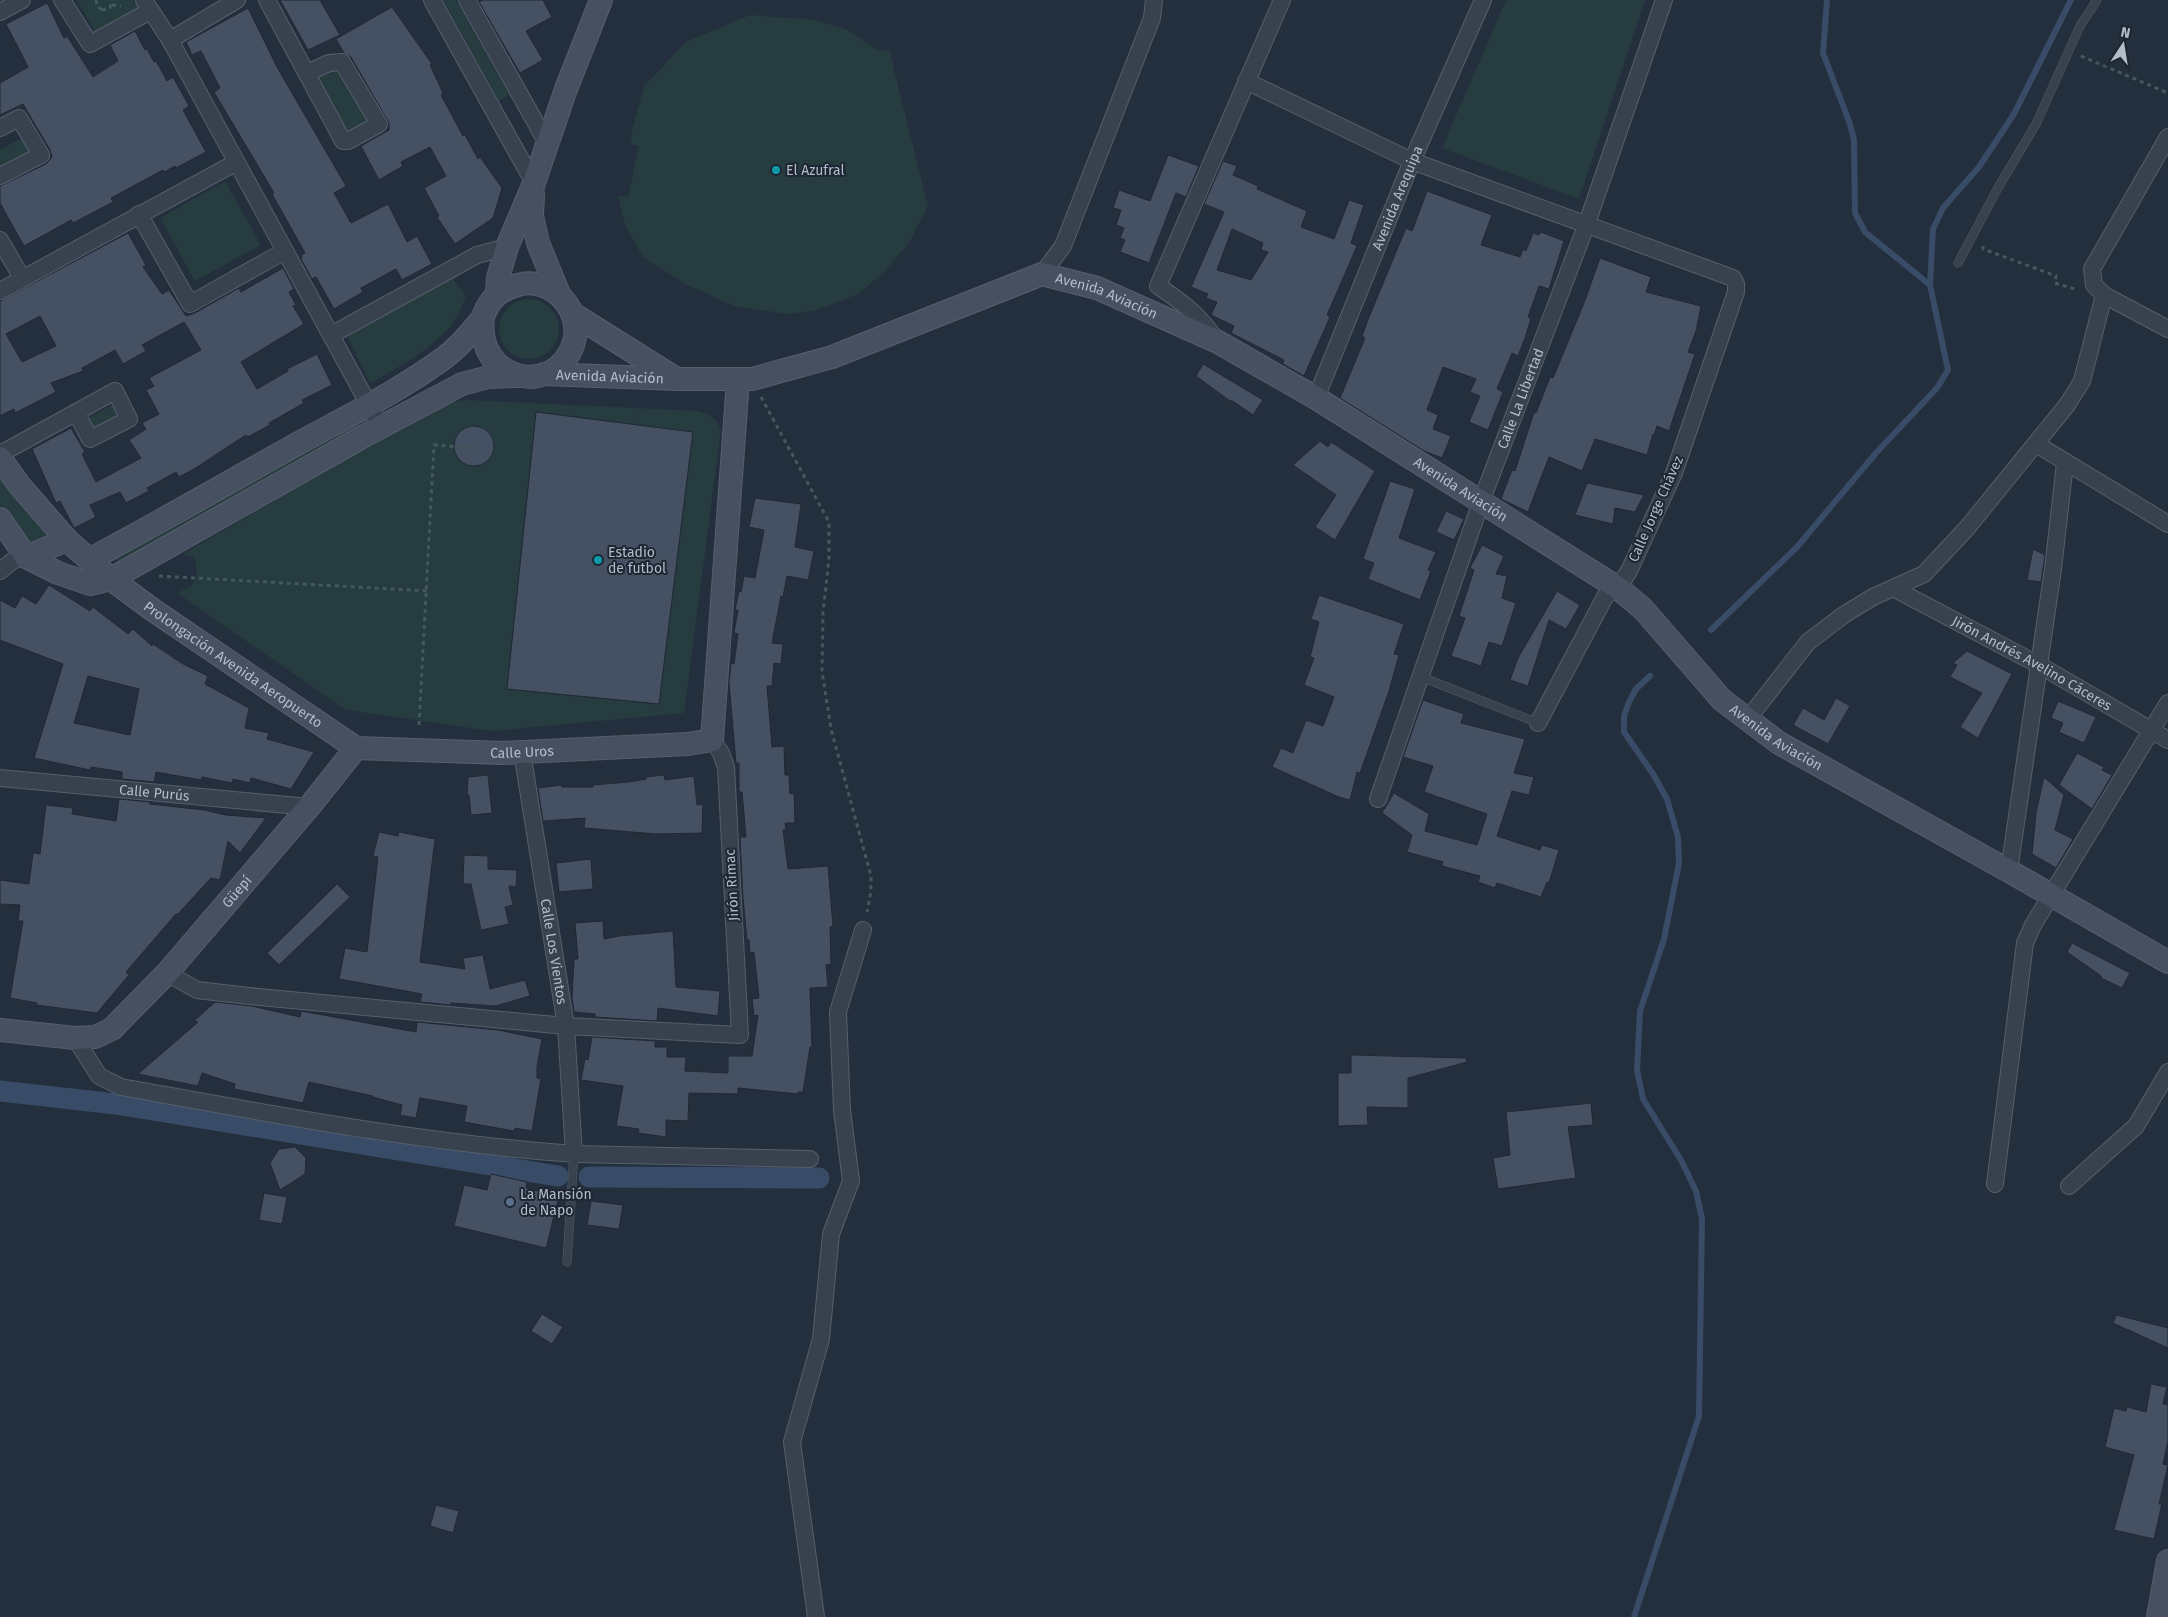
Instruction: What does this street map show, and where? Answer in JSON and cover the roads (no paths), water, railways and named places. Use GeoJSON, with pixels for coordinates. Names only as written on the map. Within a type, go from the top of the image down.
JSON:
{"type":"FeatureCollection","features":[{"type":"Feature","properties":{"kind":"street"},"geometry":{"type":"LineString","coordinates":[[0,12],[22,0]]}},
{"type":"Feature","properties":{"kind":"street"},"geometry":{"type":"LineString","coordinates":[[62,0],[90,44],[147,6],[170,40],[235,163],[285,250],[381,427]]}},
{"type":"Feature","properties":{"kind":"street"},"geometry":{"type":"LineString","coordinates":[[170,40],[237,0]]}},
{"type":"Feature","properties":{"kind":"street"},"geometry":{"type":"LineString","coordinates":[[267,0],[307,73],[308,80],[343,141],[348,141],[379,124],[342,62],[330,63],[307,73]]}},
{"type":"Feature","properties":{"kind":"street"},"geometry":{"type":"LineString","coordinates":[[0,519],[26,558],[58,574],[90,584],[111,579],[381,427],[462,384],[489,377],[531,377],[544,374],[557,367],[568,357],[574,343],[576,328],[572,314],[559,294],[547,269],[534,225],[532,216],[534,183],[432,0]]}},
{"type":"Feature","properties":{"kind":"street"},"geometry":{"type":"LineString","coordinates":[[467,0],[546,142]]}},
{"type":"Feature","properties":{"kind":"street"},"geometry":{"type":"LineString","coordinates":[[497,295],[498,278],[507,247],[534,183],[546,142],[586,34],[601,0]]}},
{"type":"Feature","properties":{"kind":"street"},"geometry":{"type":"LineString","coordinates":[[1042,274],[1063,246],[1152,18],[1154,0]]}},
{"type":"Feature","properties":{"kind":"street"},"geometry":{"type":"LineString","coordinates":[[1218,342],[1202,320],[1190,308],[1158,286],[1282,0]]}},
{"type":"Feature","properties":{"kind":"street","name":"Avenida Arequipa"},"geometry":{"type":"LineString","coordinates":[[1316,398],[1412,161],[1483,0]]}},
{"type":"Feature","properties":{"kind":"street","name":"Calle La Libertad"},"geometry":{"type":"LineString","coordinates":[[1378,798],[1481,502],[1586,226],[1664,0]]}},
{"type":"Feature","properties":{"kind":"street"},"geometry":{"type":"LineString","coordinates":[[1246,81],[1412,161],[1586,226]]}},
{"type":"Feature","properties":{"kind":"street"},"geometry":{"type":"LineString","coordinates":[[0,128],[19,118],[40,155],[0,176]]}},
{"type":"Feature","properties":{"kind":"street"},"geometry":{"type":"LineString","coordinates":[[2168,137],[2092,269],[2094,284],[2104,295],[2168,329]]}},
{"type":"Feature","properties":{"kind":"street"},"geometry":{"type":"LineString","coordinates":[[0,291],[235,163]]}},
{"type":"Feature","properties":{"kind":"street"},"geometry":{"type":"LineString","coordinates":[[140,214],[190,304],[285,250]]}},
{"type":"Feature","properties":{"kind":"street","name":"Calle Jorge Chávez"},"geometry":{"type":"LineString","coordinates":[[1538,723],[1606,595],[1618,588],[1629,571],[1674,473],[1694,420],[1736,292],[1736,284],[1733,278],[1586,226]]}},
{"type":"Feature","properties":{"kind":"street"},"geometry":{"type":"LineString","coordinates":[[0,240],[22,278]]}},
{"type":"Feature","properties":{"kind":"street"},"geometry":{"type":"LineString","coordinates":[[331,335],[477,255],[507,247]]}},
{"type":"Feature","properties":{"kind":"street","name":"Avenida Aviación"},"geometry":{"type":"LineString","coordinates":[[544,374],[678,380],[745,380],[832,357],[1042,274],[1097,288],[1218,342],[1316,398],[1618,588],[1643,609],[1722,700],[1778,743],[2009,870],[2168,962]]}},
{"type":"Feature","properties":{"kind":"street"},"geometry":{"type":"LineString","coordinates":[[517,376],[503,370],[492,360],[485,347],[481,332],[483,317],[488,305],[497,295],[508,288],[521,284],[534,284],[559,294]]}},
{"type":"Feature","properties":{"kind":"street"},"geometry":{"type":"LineString","coordinates":[[1747,720],[1808,642],[1845,614],[1892,588],[1924,574],[1967,528],[2067,405],[2082,381],[2104,295]]}},
{"type":"Feature","properties":{"kind":"street","name":"Avenida Aviación"},"geometry":{"type":"LineString","coordinates":[[572,314],[678,380]]}},
{"type":"Feature","properties":{"kind":"street"},"geometry":{"type":"LineString","coordinates":[[89,560],[368,404],[432,366],[459,346],[483,317]]}},
{"type":"Feature","properties":{"kind":"street"},"geometry":{"type":"LineString","coordinates":[[712,740],[745,380]]}},
{"type":"Feature","properties":{"kind":"street"},"geometry":{"type":"LineString","coordinates":[[0,454],[76,412],[116,391],[129,419],[90,439],[76,412]]}},
{"type":"Feature","properties":{"kind":"street"},"geometry":{"type":"LineString","coordinates":[[2036,444],[2168,524]]}},
{"type":"Feature","properties":{"kind":"street","name":"Prolongación Avenida Aeropuerto"},"geometry":{"type":"LineString","coordinates":[[0,458],[20,486],[67,540],[111,579],[153,610],[356,748]]}},
{"type":"Feature","properties":{"kind":"street"},"geometry":{"type":"LineString","coordinates":[[2009,870],[2066,463]]}},
{"type":"Feature","properties":{"kind":"street"},"geometry":{"type":"LineString","coordinates":[[0,571],[15,559],[26,558],[67,540]]}},
{"type":"Feature","properties":{"kind":"street"},"geometry":{"type":"LineString","coordinates":[[143,560],[138,579],[141,589],[153,610]]}},
{"type":"Feature","properties":{"kind":"street","name":"Jirón Andrés Avelino Cáceres"},"geometry":{"type":"LineString","coordinates":[[1892,588],[2039,665],[2168,740]]}},
{"type":"Feature","properties":{"kind":"street"},"geometry":{"type":"LineString","coordinates":[[1995,1184],[2024,950],[2033,925],[2168,703]]}},
{"type":"Feature","properties":{"kind":"street","name":"Calle Uros"},"geometry":{"type":"LineString","coordinates":[[356,748],[522,752],[688,744],[712,740]]}},
{"type":"Feature","properties":{"kind":"street","name":"Jirón Rímac"},"geometry":{"type":"LineString","coordinates":[[566,1026],[740,1035],[726,767],[721,753],[712,740]]}},
{"type":"Feature","properties":{"kind":"street","name":"Güepí"},"geometry":{"type":"LineString","coordinates":[[75,1038],[95,1037],[112,1029],[167,973],[309,807],[356,748]]}},
{"type":"Feature","properties":{"kind":"street","name":"Calle Los Vientos"},"geometry":{"type":"LineString","coordinates":[[522,752],[566,1026],[574,1154]]}},
{"type":"Feature","properties":{"kind":"street","name":"Calle Purús"},"geometry":{"type":"LineString","coordinates":[[0,778],[309,807]]}},
{"type":"Feature","properties":{"kind":"street"},"geometry":{"type":"LineString","coordinates":[[816,1617],[792,1442],[821,1340],[831,1234],[851,1181],[842,1110],[838,1012],[863,930]]}},
{"type":"Feature","properties":{"kind":"street"},"geometry":{"type":"LineString","coordinates":[[167,973],[197,990],[566,1026]]}},
{"type":"Feature","properties":{"kind":"street"},"geometry":{"type":"LineString","coordinates":[[0,1030],[75,1038],[99,1076],[121,1087],[355,1128],[574,1154],[810,1159]]}},
{"type":"Feature","properties":{"kind":"street"},"geometry":{"type":"LineString","coordinates":[[2069,1186],[2136,1126],[2168,1072]]}},
{"type":"Feature","properties":{"kind":"street"},"geometry":{"type":"LineString","coordinates":[[2158,1617],[2168,1561]]}},
{"type":"Feature","properties":{"kind":"lane"},"geometry":{"type":"LineString","coordinates":[[1958,264],[1980,220],[2036,124],[2080,26],[2097,0]]}},
{"type":"Feature","properties":{"kind":"lane"},"geometry":{"type":"LineString","coordinates":[[1419,676],[1538,723]]}},
{"type":"Feature","properties":{"kind":"lane"},"geometry":{"type":"LineString","coordinates":[[567,1262],[574,1154]]}},
{"type":"Feature","properties":{"kind":"waterway"},"geometry":{"type":"LineString","coordinates":[[1827,0],[1823,53],[1850,124],[1854,140],[1855,213],[1865,232],[1930,285]]}},
{"type":"Feature","properties":{"kind":"waterway"},"geometry":{"type":"LineString","coordinates":[[1711,630],[1797,547],[1876,453],[1937,388],[1948,370],[1930,285],[1933,229],[1943,208],[1979,167],[2014,114],[2071,0]]}},
{"type":"Feature","properties":{"kind":"waterway"},"geometry":{"type":"LineString","coordinates":[[1634,1617],[1699,1416],[1702,1219],[1696,1191],[1681,1160],[1643,1099],[1637,1070],[1640,1011],[1664,939],[1679,863],[1678,837],[1667,799],[1653,774],[1624,732],[1624,716],[1629,702],[1636,689],[1650,676]]}},
{"type":"Feature","properties":{"kind":"waterway"},"geometry":{"type":"LineString","coordinates":[[0,1091],[116,1104],[558,1176]]}},
{"type":"Feature","properties":{"kind":"waterway"},"geometry":{"type":"LineString","coordinates":[[589,1177],[819,1178]]}},
{"type":"Feature","properties":{"kind":"place","name":"El Azufral"},"geometry":{"type":"Point","coordinates":[776,170]}},
{"type":"Feature","properties":{"kind":"place","name":"Estadio de futbol"},"geometry":{"type":"Point","coordinates":[598,560]}},
{"type":"Feature","properties":{"kind":"place","name":"La Mansión de Napo"},"geometry":{"type":"Point","coordinates":[510,1202]}}]}
